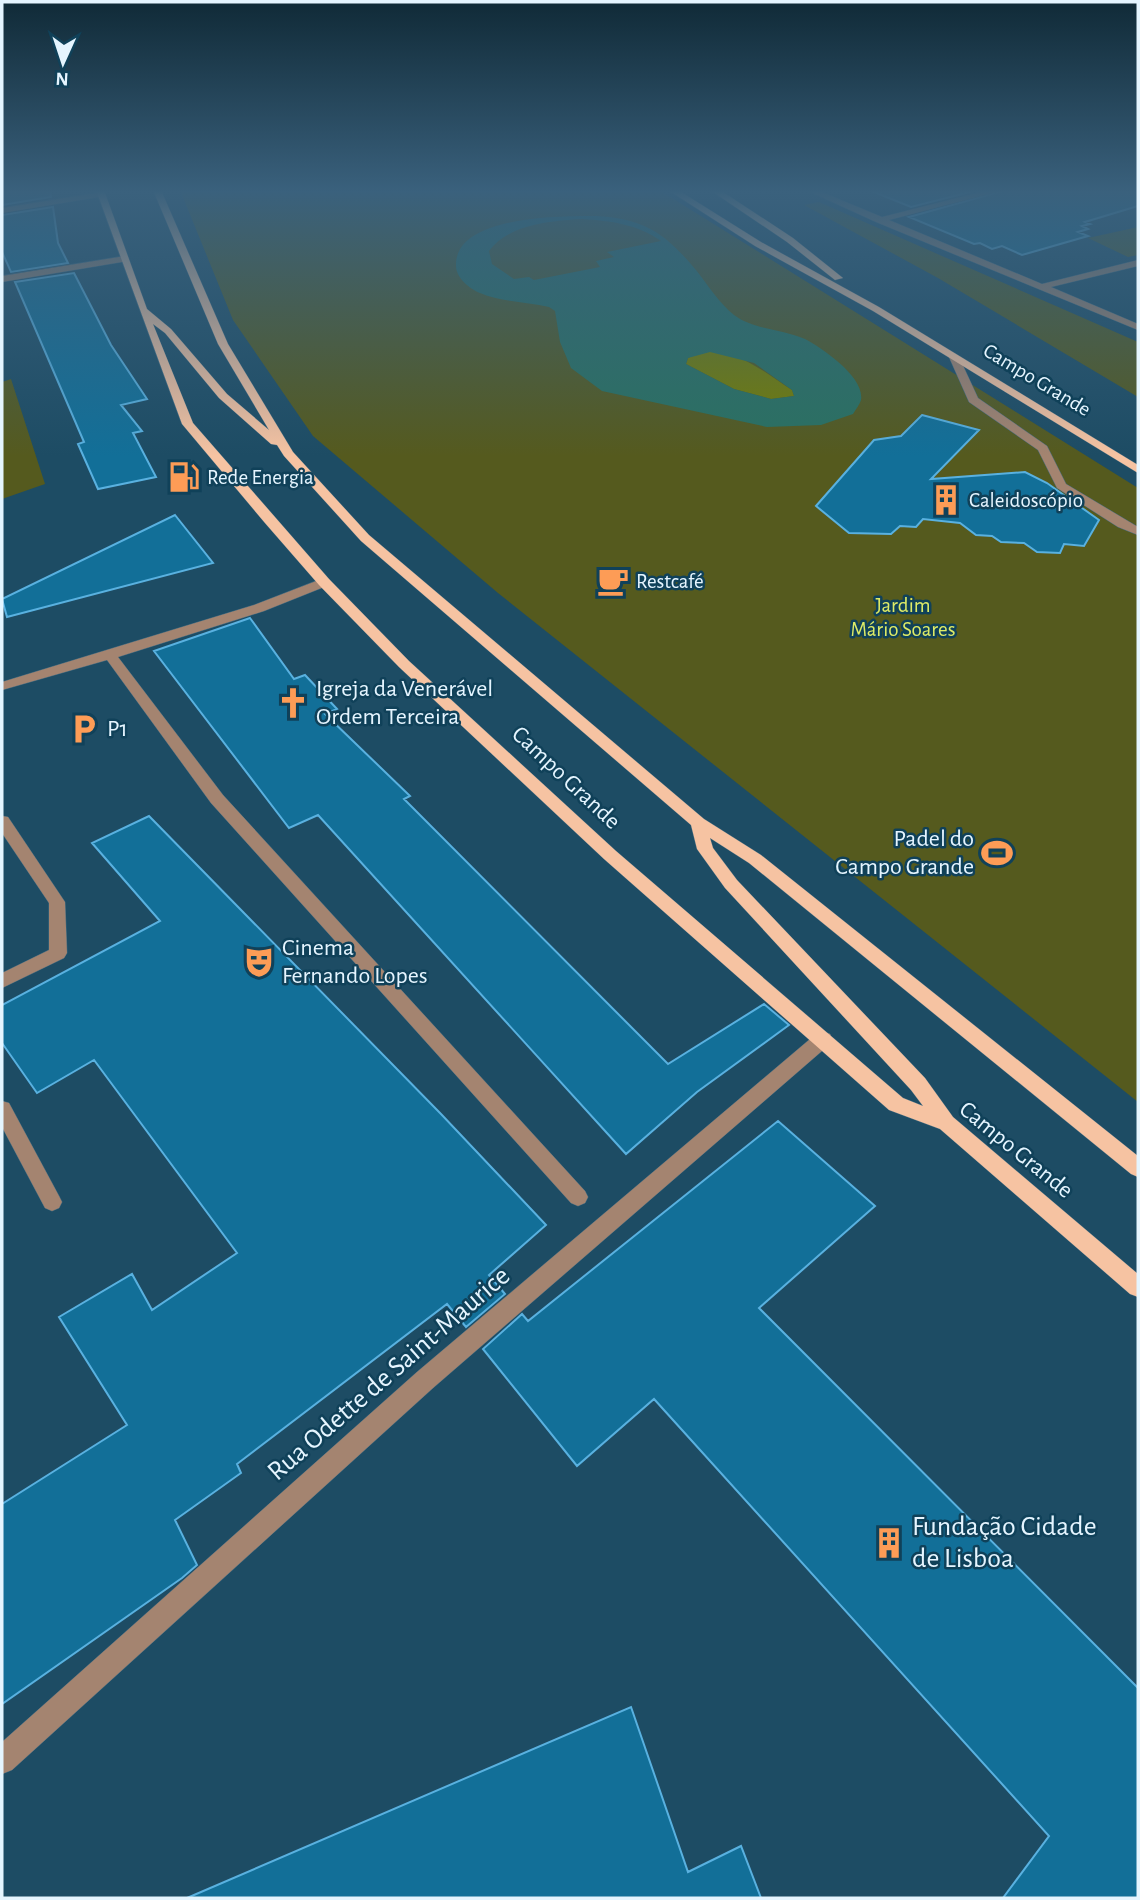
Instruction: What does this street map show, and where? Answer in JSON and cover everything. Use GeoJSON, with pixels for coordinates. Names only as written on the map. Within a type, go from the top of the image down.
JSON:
{"type":"FeatureCollection","features":[{"type":"Feature","properties":{"kind":"main road","name":"Campo Grande"},"geometry":{"type":"LineString","coordinates":[[132,279],[188,424],[324,582],[404,664],[610,855],[896,1104],[947,1123],[1138,1287]]}},
{"type":"Feature","properties":{"kind":"main road","name":"Campo Grande"},"geometry":{"type":"LineString","coordinates":[[195,279],[223,344],[288,454],[365,538],[698,823],[755,859],[1138,1168]]}},
{"type":"Feature","properties":{"kind":"main road","name":"Campo Grande"},"geometry":{"type":"LineString","coordinates":[[821,279],[876,309],[1138,470]]}},
{"type":"Feature","properties":{"kind":"main road","name":"Campo Grande"},"geometry":{"type":"LineString","coordinates":[[838,279],[876,309]]}},
{"type":"Feature","properties":{"kind":"main road"},"geometry":{"type":"LineString","coordinates":[[143,310],[168,331],[223,396],[288,454]]}},
{"type":"Feature","properties":{"kind":"main road"},"geometry":{"type":"LineString","coordinates":[[698,823],[705,849],[730,884],[918,1084],[947,1123]]}},
{"type":"Feature","properties":{"kind":"street"},"geometry":{"type":"LineString","coordinates":[[1020,279],[1138,327]]}},
{"type":"Feature","properties":{"kind":"street"},"geometry":{"type":"LineString","coordinates":[[1040,287],[1074,279]]}},
{"type":"Feature","properties":{"kind":"street"},"geometry":{"type":"LineString","coordinates":[[1122,319],[1138,316]]}},
{"type":"Feature","properties":{"kind":"street"},"geometry":{"type":"LineString","coordinates":[[954,357],[973,400],[1043,448],[1061,486],[1138,531]]}},
{"type":"Feature","properties":{"kind":"street"},"geometry":{"type":"LineString","coordinates":[[2,686],[259,608],[324,582]]}},
{"type":"Feature","properties":{"kind":"street"},"geometry":{"type":"LineString","coordinates":[[110,655],[217,799],[578,1197]]}},
{"type":"Feature","properties":{"kind":"street"},"geometry":{"type":"LineString","coordinates":[[2,821],[57,902],[58,953],[2,981]]}},
{"type":"Feature","properties":{"kind":"street","name":"Rua Odette de Saint-Maurice"},"geometry":{"type":"LineString","coordinates":[[2,1760],[425,1380],[823,1039]]}},
{"type":"Feature","properties":{"kind":"street"},"geometry":{"type":"LineString","coordinates":[[2,1109],[52,1202]]}},
{"type":"Feature","properties":{"kind":"green space","name":"Jardim Mário Soares"},"geometry":{"type":"Polygon","coordinates":[[[216,279],[802,279],[1138,488],[1138,1102],[498,593],[313,436],[233,320],[216,279]]]}},
{"type":"Feature","properties":{"kind":"green space"},"geometry":{"type":"Polygon","coordinates":[[[939,279],[994,279],[1138,342],[1138,397],[939,279]]]}},
{"type":"Feature","properties":{"kind":"green space"},"geometry":{"type":"Polygon","coordinates":[[[11,379],[45,484],[2,499],[2,382],[11,379]]]}},
{"type":"Feature","properties":{"kind":"shaded area"},"geometry":{"type":"Polygon","coordinates":[[[461,279],[703,279],[718,299],[742,320],[805,339],[841,364],[856,382],[861,400],[853,414],[821,425],[767,427],[602,391],[571,368],[560,342],[555,311],[549,307],[488,296],[468,286],[461,279]],[[710,352],[688,358],[686,364],[734,389],[771,399],[794,396],[792,390],[754,363],[710,352]]]}},
{"type":"Feature","properties":{"kind":"shaded area"},"geometry":{"type":"Polygon","coordinates":[[[701,352],[727,354],[750,363],[792,390],[794,396],[771,399],[734,389],[686,364],[688,358],[701,352]]]}},
{"type":"Feature","properties":{"kind":"building"},"geometry":{"type":"Polygon","coordinates":[[[37,279],[77,279],[111,345],[147,399],[121,405],[142,431],[133,433],[156,477],[98,489],[78,444],[84,442],[15,282],[37,279]]]}},
{"type":"Feature","properties":{"kind":"building","name":"Caleidoscópio"},"geometry":{"type":"Polygon","coordinates":[[[922,415],[979,430],[931,479],[1025,472],[1047,483],[1099,520],[1084,546],[1064,544],[1060,553],[1037,552],[1024,543],[1001,542],[992,536],[976,535],[960,523],[923,519],[916,527],[900,526],[891,534],[849,533],[816,506],[874,440],[901,436],[922,415]]]}},
{"type":"Feature","properties":{"kind":"building"},"geometry":{"type":"Polygon","coordinates":[[[175,515],[213,563],[7,617],[2,599],[175,515]]]}},
{"type":"Feature","properties":{"kind":"building"},"geometry":{"type":"Polygon","coordinates":[[[250,618],[294,679],[305,675],[337,709],[325,714],[410,796],[404,799],[668,1064],[764,1004],[789,1025],[697,1092],[626,1154],[318,815],[289,828],[154,651],[250,618]]]}},
{"type":"Feature","properties":{"kind":"building"},"geometry":{"type":"Polygon","coordinates":[[[149,816],[546,1225],[489,1275],[505,1294],[466,1327],[447,1304],[237,1464],[241,1473],[175,1520],[197,1565],[2,1704],[2,1504],[127,1425],[59,1317],[132,1274],[152,1310],[237,1253],[94,1060],[37,1093],[2,1043],[2,1005],[160,921],[92,843],[149,816]]]}},
{"type":"Feature","properties":{"kind":"building"},"geometry":{"type":"Polygon","coordinates":[[[778,1121],[875,1206],[759,1308],[1138,1688],[1138,1898],[1003,1898],[1049,1836],[654,1399],[577,1466],[483,1349],[522,1314],[528,1321],[778,1121]]]}},
{"type":"Feature","properties":{"kind":"building"},"geometry":{"type":"Polygon","coordinates":[[[631,1707],[688,1872],[741,1846],[761,1898],[187,1898],[631,1707]]]}},
{"type":"Feature","properties":{"kind":"place","name":"Rede Energia"},"geometry":{"type":"Point","coordinates":[184,477]}},
{"type":"Feature","properties":{"kind":"place","name":"Caleidoscópio"},"geometry":{"type":"Point","coordinates":[946,500]}},
{"type":"Feature","properties":{"kind":"place","name":"Restcafé"},"geometry":{"type":"Point","coordinates":[613,581]}},
{"type":"Feature","properties":{"kind":"place","name":"Igreja da Venerável Ordem Terceira"},"geometry":{"type":"Point","coordinates":[293,703]}},
{"type":"Feature","properties":{"kind":"place","name":"P1"},"geometry":{"type":"Point","coordinates":[84,729]}},
{"type":"Feature","properties":{"kind":"place","name":"Padel do Campo Grande"},"geometry":{"type":"Point","coordinates":[997,853]}},
{"type":"Feature","properties":{"kind":"place","name":"Cinema Fernando Lopes"},"geometry":{"type":"Point","coordinates":[259,962]}},
{"type":"Feature","properties":{"kind":"place","name":"Fundação Cidade de Lisboa"},"geometry":{"type":"Point","coordinates":[889,1543]}}]}
